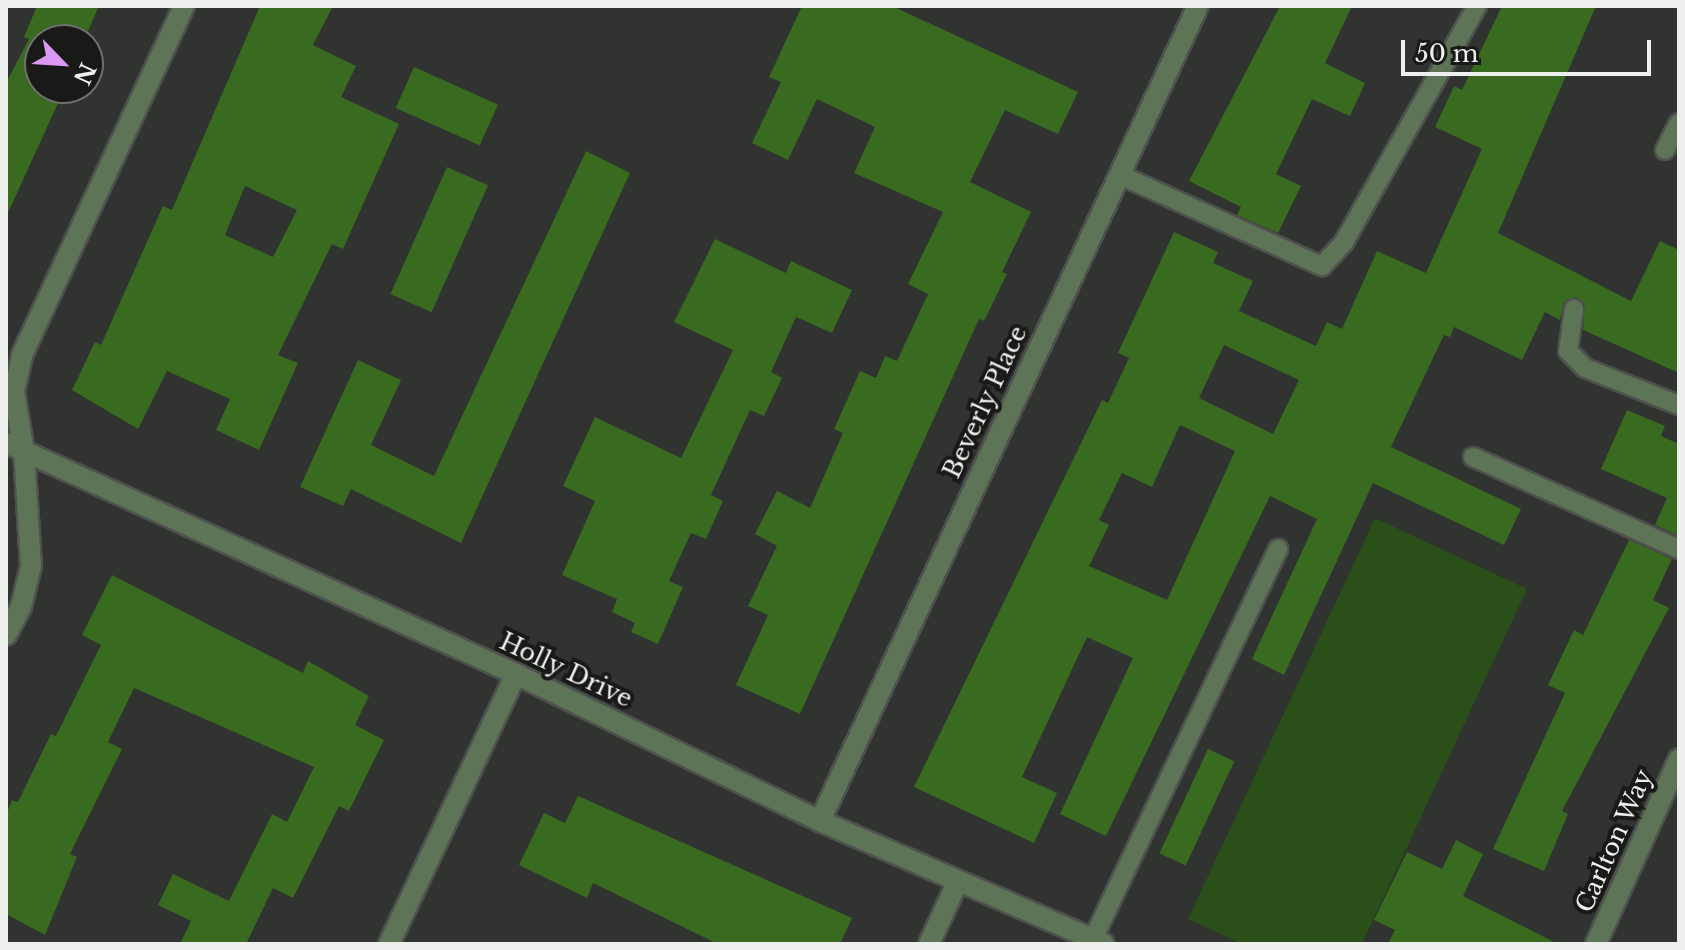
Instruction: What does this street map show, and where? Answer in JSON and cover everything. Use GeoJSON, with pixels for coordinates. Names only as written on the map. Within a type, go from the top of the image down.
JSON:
{"type":"FeatureCollection","features":[{"type":"Feature","properties":{"kind":"street"},"geometry":{"type":"LineString","coordinates":[[6,635],[21,607],[31,566],[15,448],[14,391],[22,355],[184,6]]}},
{"type":"Feature","properties":{"kind":"street","name":"Beverly Place"},"geometry":{"type":"LineString","coordinates":[[820,821],[1198,6]]}},
{"type":"Feature","properties":{"kind":"street","name":"Holly Drive"},"geometry":{"type":"LineString","coordinates":[[15,448],[516,674],[820,821],[1098,942]]}},
{"type":"Feature","properties":{"kind":"street"},"geometry":{"type":"LineString","coordinates":[[389,944],[516,674]]}},
{"type":"Feature","properties":{"kind":"street","name":"Carlton Way"},"geometry":{"type":"LineString","coordinates":[[1596,944],[1679,759]]}},
{"type":"Feature","properties":{"kind":"street"},"geometry":{"type":"LineString","coordinates":[[929,944],[957,883]]}},
{"type":"Feature","properties":{"kind":"lane"},"geometry":{"type":"LineString","coordinates":[[1120,175],[1322,266],[1344,242],[1477,6]]}},
{"type":"Feature","properties":{"kind":"lane"},"geometry":{"type":"LineString","coordinates":[[1665,150],[1679,123]]}},
{"type":"Feature","properties":{"kind":"lane"},"geometry":{"type":"LineString","coordinates":[[1574,309],[1568,351],[1585,368],[1679,405]]}},
{"type":"Feature","properties":{"kind":"lane"},"geometry":{"type":"LineString","coordinates":[[1473,457],[1679,549]]}},
{"type":"Feature","properties":{"kind":"lane"},"geometry":{"type":"LineString","coordinates":[[1098,942],[1278,549]]}},
{"type":"Feature","properties":{"kind":"green space"},"geometry":{"type":"Polygon","coordinates":[[[1375,518],[1527,589],[1362,944],[1242,944],[1188,919],[1375,518]]]}},
{"type":"Feature","properties":{"kind":"building"},"geometry":{"type":"Polygon","coordinates":[[[37,6],[99,6],[91,24],[29,24],[37,6]]]}},
{"type":"Feature","properties":{"kind":"building"},"geometry":{"type":"Polygon","coordinates":[[[260,6],[333,6],[313,45],[356,66],[341,97],[399,124],[343,249],[332,244],[278,355],[298,363],[259,450],[216,430],[230,399],[167,371],[138,429],[72,390],[95,342],[101,345],[163,206],[172,210],[260,6]],[[245,186],[225,235],[273,257],[297,210],[245,186]]]}},
{"type":"Feature","properties":{"kind":"building"},"geometry":{"type":"Polygon","coordinates":[[[802,6],[892,6],[1078,92],[1058,134],[1005,110],[970,182],[1031,212],[1002,272],[1007,274],[984,321],[979,319],[800,714],[736,685],[768,615],[748,606],[777,546],[755,534],[777,491],[810,508],[843,433],[834,429],[860,371],[876,378],[885,356],[897,361],[928,294],[908,284],[943,212],[854,173],[875,127],[817,99],[788,160],[752,143],[781,82],[769,77],[802,6]]]}},
{"type":"Feature","properties":{"kind":"building"},"geometry":{"type":"Polygon","coordinates":[[[1280,6],[1352,6],[1325,63],[1365,83],[1350,116],[1312,99],[1276,174],[1301,186],[1278,233],[1237,215],[1241,207],[1189,181],[1280,6]]]}},
{"type":"Feature","properties":{"kind":"building"},"geometry":{"type":"Polygon","coordinates":[[[1502,6],[1596,6],[1498,233],[1631,301],[1660,241],[1679,250],[1679,373],[1583,330],[1585,305],[1576,297],[1564,302],[1560,320],[1545,312],[1522,360],[1454,327],[1450,337],[1444,335],[1391,447],[1521,509],[1504,545],[1373,483],[1284,675],[1252,659],[1317,519],[1270,496],[1106,836],[1060,814],[1133,658],[1087,637],[1022,777],[1057,793],[1034,843],[914,787],[1102,400],[1108,403],[1129,358],[1118,353],[1174,232],[1218,252],[1213,263],[1253,281],[1239,311],[1316,346],[1327,322],[1342,329],[1377,251],[1426,273],[1482,149],[1435,127],[1454,86],[1462,90],[1502,6]],[[1224,345],[1199,398],[1273,434],[1299,380],[1224,345]],[[1180,425],[1152,487],[1122,473],[1099,520],[1109,525],[1089,566],[1167,600],[1235,451],[1180,425]]]}},
{"type":"Feature","properties":{"kind":"building"},"geometry":{"type":"Polygon","coordinates":[[[24,49],[24,104],[58,104],[6,217],[6,83],[24,49]]]}},
{"type":"Feature","properties":{"kind":"building"},"geometry":{"type":"Polygon","coordinates":[[[414,67],[498,104],[480,146],[396,108],[414,67]]]}},
{"type":"Feature","properties":{"kind":"building"},"geometry":{"type":"Polygon","coordinates":[[[586,151],[630,173],[461,543],[351,489],[343,506],[300,487],[358,360],[401,380],[371,445],[434,476],[586,151]]]}},
{"type":"Feature","properties":{"kind":"building"},"geometry":{"type":"Polygon","coordinates":[[[447,167],[488,185],[432,312],[390,294],[447,167]]]}},
{"type":"Feature","properties":{"kind":"building"},"geometry":{"type":"Polygon","coordinates":[[[715,239],[786,273],[791,261],[852,290],[832,333],[796,317],[771,372],[782,378],[764,416],[750,410],[711,495],[723,501],[706,539],[691,533],[669,581],[683,587],[658,644],[631,632],[635,623],[612,612],[617,599],[562,575],[595,501],[563,486],[595,417],[681,458],[733,350],[674,322],[715,239]]]}},
{"type":"Feature","properties":{"kind":"building"},"geometry":{"type":"Polygon","coordinates":[[[1627,410],[1665,426],[1661,436],[1679,444],[1679,536],[1655,525],[1667,498],[1601,469],[1627,410]]]}},
{"type":"Feature","properties":{"kind":"building"},"geometry":{"type":"Polygon","coordinates":[[[1629,540],[1672,559],[1653,600],[1669,608],[1562,811],[1568,814],[1544,871],[1493,849],[1565,693],[1548,685],[1574,630],[1583,635],[1629,540]]]}},
{"type":"Feature","properties":{"kind":"building"},"geometry":{"type":"Polygon","coordinates":[[[112,575],[303,673],[308,661],[369,696],[355,725],[384,740],[349,811],[339,806],[293,898],[273,888],[246,944],[180,944],[191,921],[158,905],[173,874],[229,901],[272,814],[287,822],[314,767],[134,688],[108,742],[122,749],[70,854],[77,857],[45,935],[6,914],[6,815],[12,800],[18,802],[51,734],[56,736],[101,645],[82,635],[112,575]]]}},
{"type":"Feature","properties":{"kind":"building"},"geometry":{"type":"Polygon","coordinates":[[[1208,749],[1234,761],[1186,865],[1159,853],[1208,749]]]}},
{"type":"Feature","properties":{"kind":"building"},"geometry":{"type":"Polygon","coordinates":[[[578,796],[852,918],[840,944],[718,944],[593,883],[587,898],[519,865],[544,813],[565,823],[578,796]]]}},
{"type":"Feature","properties":{"kind":"building"},"geometry":{"type":"Polygon","coordinates":[[[1456,840],[1483,854],[1463,896],[1558,944],[1388,944],[1395,930],[1374,920],[1407,852],[1442,869],[1456,840]]]}}]}
